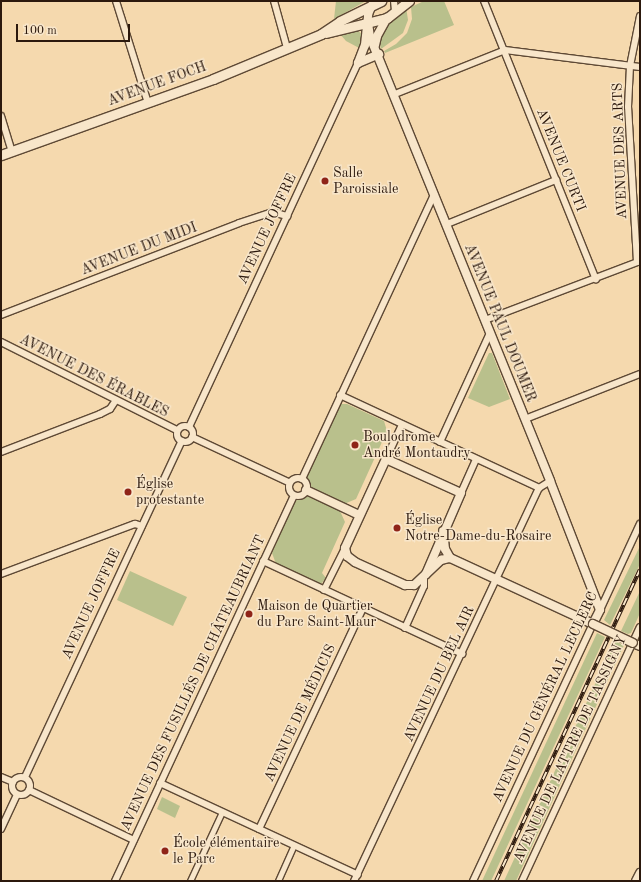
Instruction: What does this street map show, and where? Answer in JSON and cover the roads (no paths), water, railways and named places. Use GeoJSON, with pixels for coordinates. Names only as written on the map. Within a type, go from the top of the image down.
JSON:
{"type":"FeatureCollection","features":[{"type":"Feature","properties":{"kind":"main road","name":"AVENUE FOCH"},"geometry":{"type":"LineString","coordinates":[[1,155],[148,102],[287,48],[321,34],[373,3],[381,1]]}},
{"type":"Feature","properties":{"kind":"main road","name":"AVENUE FOCH"},"geometry":{"type":"LineString","coordinates":[[321,34],[387,18],[409,1]]}},
{"type":"Feature","properties":{"kind":"street"},"geometry":{"type":"LineString","coordinates":[[116,1],[148,102]]}},
{"type":"Feature","properties":{"kind":"street"},"geometry":{"type":"LineString","coordinates":[[274,1],[287,48]]}},
{"type":"Feature","properties":{"kind":"street"},"geometry":{"type":"LineString","coordinates":[[394,1],[395,11]]}},
{"type":"Feature","properties":{"kind":"street","name":"AVENUE CURTI"},"geometry":{"type":"LineString","coordinates":[[484,1],[596,279]]}},
{"type":"Feature","properties":{"kind":"street"},"geometry":{"type":"LineString","coordinates":[[358,63],[365,45],[368,14],[373,3]]}},
{"type":"Feature","properties":{"kind":"street","name":"AVENUE DES ARTS"},"geometry":{"type":"LineString","coordinates":[[639,262],[628,113],[630,66],[640,16]]}},
{"type":"Feature","properties":{"kind":"street"},"geometry":{"type":"LineString","coordinates":[[375,46],[376,36],[387,18]]}},
{"type":"Feature","properties":{"kind":"street","name":"AVENUE PAUL DOUMER"},"geometry":{"type":"LineString","coordinates":[[368,23],[370,37],[379,54],[600,610]]}},
{"type":"Feature","properties":{"kind":"street"},"geometry":{"type":"LineString","coordinates":[[395,94],[505,50],[640,68]]}},
{"type":"Feature","properties":{"kind":"street"},"geometry":{"type":"LineString","coordinates":[[358,63],[379,54]]}},
{"type":"Feature","properties":{"kind":"street","name":"AVENUE JOFFRE"},"geometry":{"type":"LineString","coordinates":[[189,426],[358,63]]}},
{"type":"Feature","properties":{"kind":"street"},"geometry":{"type":"LineString","coordinates":[[1,116],[12,151]]}},
{"type":"Feature","properties":{"kind":"street"},"geometry":{"type":"LineString","coordinates":[[633,176],[640,175]]}},
{"type":"Feature","properties":{"kind":"street"},"geometry":{"type":"LineString","coordinates":[[447,224],[556,180]]}},
{"type":"Feature","properties":{"kind":"street"},"geometry":{"type":"LineString","coordinates":[[302,479],[434,194]]}},
{"type":"Feature","properties":{"kind":"street","name":"AVENUE DU MIDI"},"geometry":{"type":"LineString","coordinates":[[1,316],[239,223],[272,212],[287,216]]}},
{"type":"Feature","properties":{"kind":"street"},"geometry":{"type":"LineString","coordinates":[[485,320],[639,262]]}},
{"type":"Feature","properties":{"kind":"street"},"geometry":{"type":"LineString","coordinates":[[440,442],[490,333]]}},
{"type":"Feature","properties":{"kind":"street","name":"AVENUE DES ÉRABLES"},"geometry":{"type":"LineString","coordinates":[[1,342],[177,430]]}},
{"type":"Feature","properties":{"kind":"street"},"geometry":{"type":"LineString","coordinates":[[525,419],[640,374]]}},
{"type":"Feature","properties":{"kind":"street"},"geometry":{"type":"LineString","coordinates":[[340,395],[539,488],[550,481]]}},
{"type":"Feature","properties":{"kind":"street"},"geometry":{"type":"LineString","coordinates":[[1,452],[100,414],[110,409],[116,400]]}},
{"type":"Feature","properties":{"kind":"street"},"geometry":{"type":"LineString","coordinates":[[324,590],[402,424]]}},
{"type":"Feature","properties":{"kind":"street"},"geometry":{"type":"LineString","coordinates":[[183,425],[189,426],[192,431],[192,437],[188,441],[182,441],[177,436],[177,430],[183,425]]}},
{"type":"Feature","properties":{"kind":"street"},"geometry":{"type":"LineString","coordinates":[[192,437],[290,483]]}},
{"type":"Feature","properties":{"kind":"street","name":"AVENUE JOFFRE"},"geometry":{"type":"LineString","coordinates":[[25,777],[182,441]]}},
{"type":"Feature","properties":{"kind":"street"},"geometry":{"type":"LineString","coordinates":[[386,459],[461,493]]}},
{"type":"Feature","properties":{"kind":"street"},"geometry":{"type":"LineString","coordinates":[[405,628],[424,586],[425,576],[443,531],[476,459]]}},
{"type":"Feature","properties":{"kind":"street"},"geometry":{"type":"LineString","coordinates":[[302,479],[294,479],[290,483],[290,491],[294,495],[300,496],[306,490]]}},
{"type":"Feature","properties":{"kind":"street"},"geometry":{"type":"LineString","coordinates":[[302,479],[306,485],[306,490]]}},
{"type":"Feature","properties":{"kind":"street","name":"AVENUE DU BEL AIR"},"geometry":{"type":"LineString","coordinates":[[354,881],[539,488]]}},
{"type":"Feature","properties":{"kind":"street"},"geometry":{"type":"LineString","coordinates":[[306,490],[359,515]]}},
{"type":"Feature","properties":{"kind":"street","name":"AVENUE DES FUSILLÉS DE CHÂTEAUBRIANT"},"geometry":{"type":"LineString","coordinates":[[115,881],[294,495]]}},
{"type":"Feature","properties":{"kind":"street"},"geometry":{"type":"LineString","coordinates":[[1,574],[135,524],[142,526]]}},
{"type":"Feature","properties":{"kind":"street","name":"AVENUE DU GÉNÉRAL LECLERC"},"geometry":{"type":"LineString","coordinates":[[473,881],[640,524]]}},
{"type":"Feature","properties":{"kind":"street"},"geometry":{"type":"LineString","coordinates":[[443,531],[445,549],[450,558],[636,644]]}},
{"type":"Feature","properties":{"kind":"street"},"geometry":{"type":"LineString","coordinates":[[345,548],[348,556],[355,562],[405,585],[414,585],[441,560],[450,558]]}},
{"type":"Feature","properties":{"kind":"street"},"geometry":{"type":"LineString","coordinates":[[263,561],[462,654]]}},
{"type":"Feature","properties":{"kind":"street","name":"AVENUE DE MÉDICIS"},"geometry":{"type":"LineString","coordinates":[[259,828],[363,608]]}},
{"type":"Feature","properties":{"kind":"street","name":"AVENUE DE LATTRE DE TASSIGNY"},"geometry":{"type":"LineString","coordinates":[[522,881],[636,644],[640,626]]}},
{"type":"Feature","properties":{"kind":"street"},"geometry":{"type":"LineString","coordinates":[[1,777],[13,782]]}},
{"type":"Feature","properties":{"kind":"street"},"geometry":{"type":"LineString","coordinates":[[19,777],[25,777],[30,782],[29,790],[23,795],[17,794],[12,788],[13,782],[19,777]]}},
{"type":"Feature","properties":{"kind":"street"},"geometry":{"type":"LineString","coordinates":[[160,783],[358,875]]}},
{"type":"Feature","properties":{"kind":"street"},"geometry":{"type":"LineString","coordinates":[[29,790],[134,840]]}},
{"type":"Feature","properties":{"kind":"street"},"geometry":{"type":"LineString","coordinates":[[1,829],[17,794]]}},
{"type":"Feature","properties":{"kind":"street"},"geometry":{"type":"LineString","coordinates":[[190,881],[222,812]]}},
{"type":"Feature","properties":{"kind":"street"},"geometry":{"type":"LineString","coordinates":[[278,881],[294,845]]}},
{"type":"Feature","properties":{"kind":"street"},"geometry":{"type":"LineString","coordinates":[[636,881],[640,873]]}},
{"type":"Feature","properties":{"kind":"railway"},"geometry":{"type":"LineString","coordinates":[[496,881],[640,570]]}},
{"type":"Feature","properties":{"kind":"place","name":"Salle Paroissiale"},"geometry":{"type":"Point","coordinates":[325,181]}},
{"type":"Feature","properties":{"kind":"place","name":"Boulodrome André Montaudry"},"geometry":{"type":"Point","coordinates":[355,445]}},
{"type":"Feature","properties":{"kind":"place","name":"Église protestante"},"geometry":{"type":"Point","coordinates":[128,492]}},
{"type":"Feature","properties":{"kind":"place","name":"Église Notre-Dame-du-Rosaire"},"geometry":{"type":"Point","coordinates":[397,528]}},
{"type":"Feature","properties":{"kind":"place","name":"Maison de Quartier du Parc Saint-Maur"},"geometry":{"type":"Point","coordinates":[249,614]}},
{"type":"Feature","properties":{"kind":"place","name":"École élémentaire le Parc"},"geometry":{"type":"Point","coordinates":[165,851]}}]}
